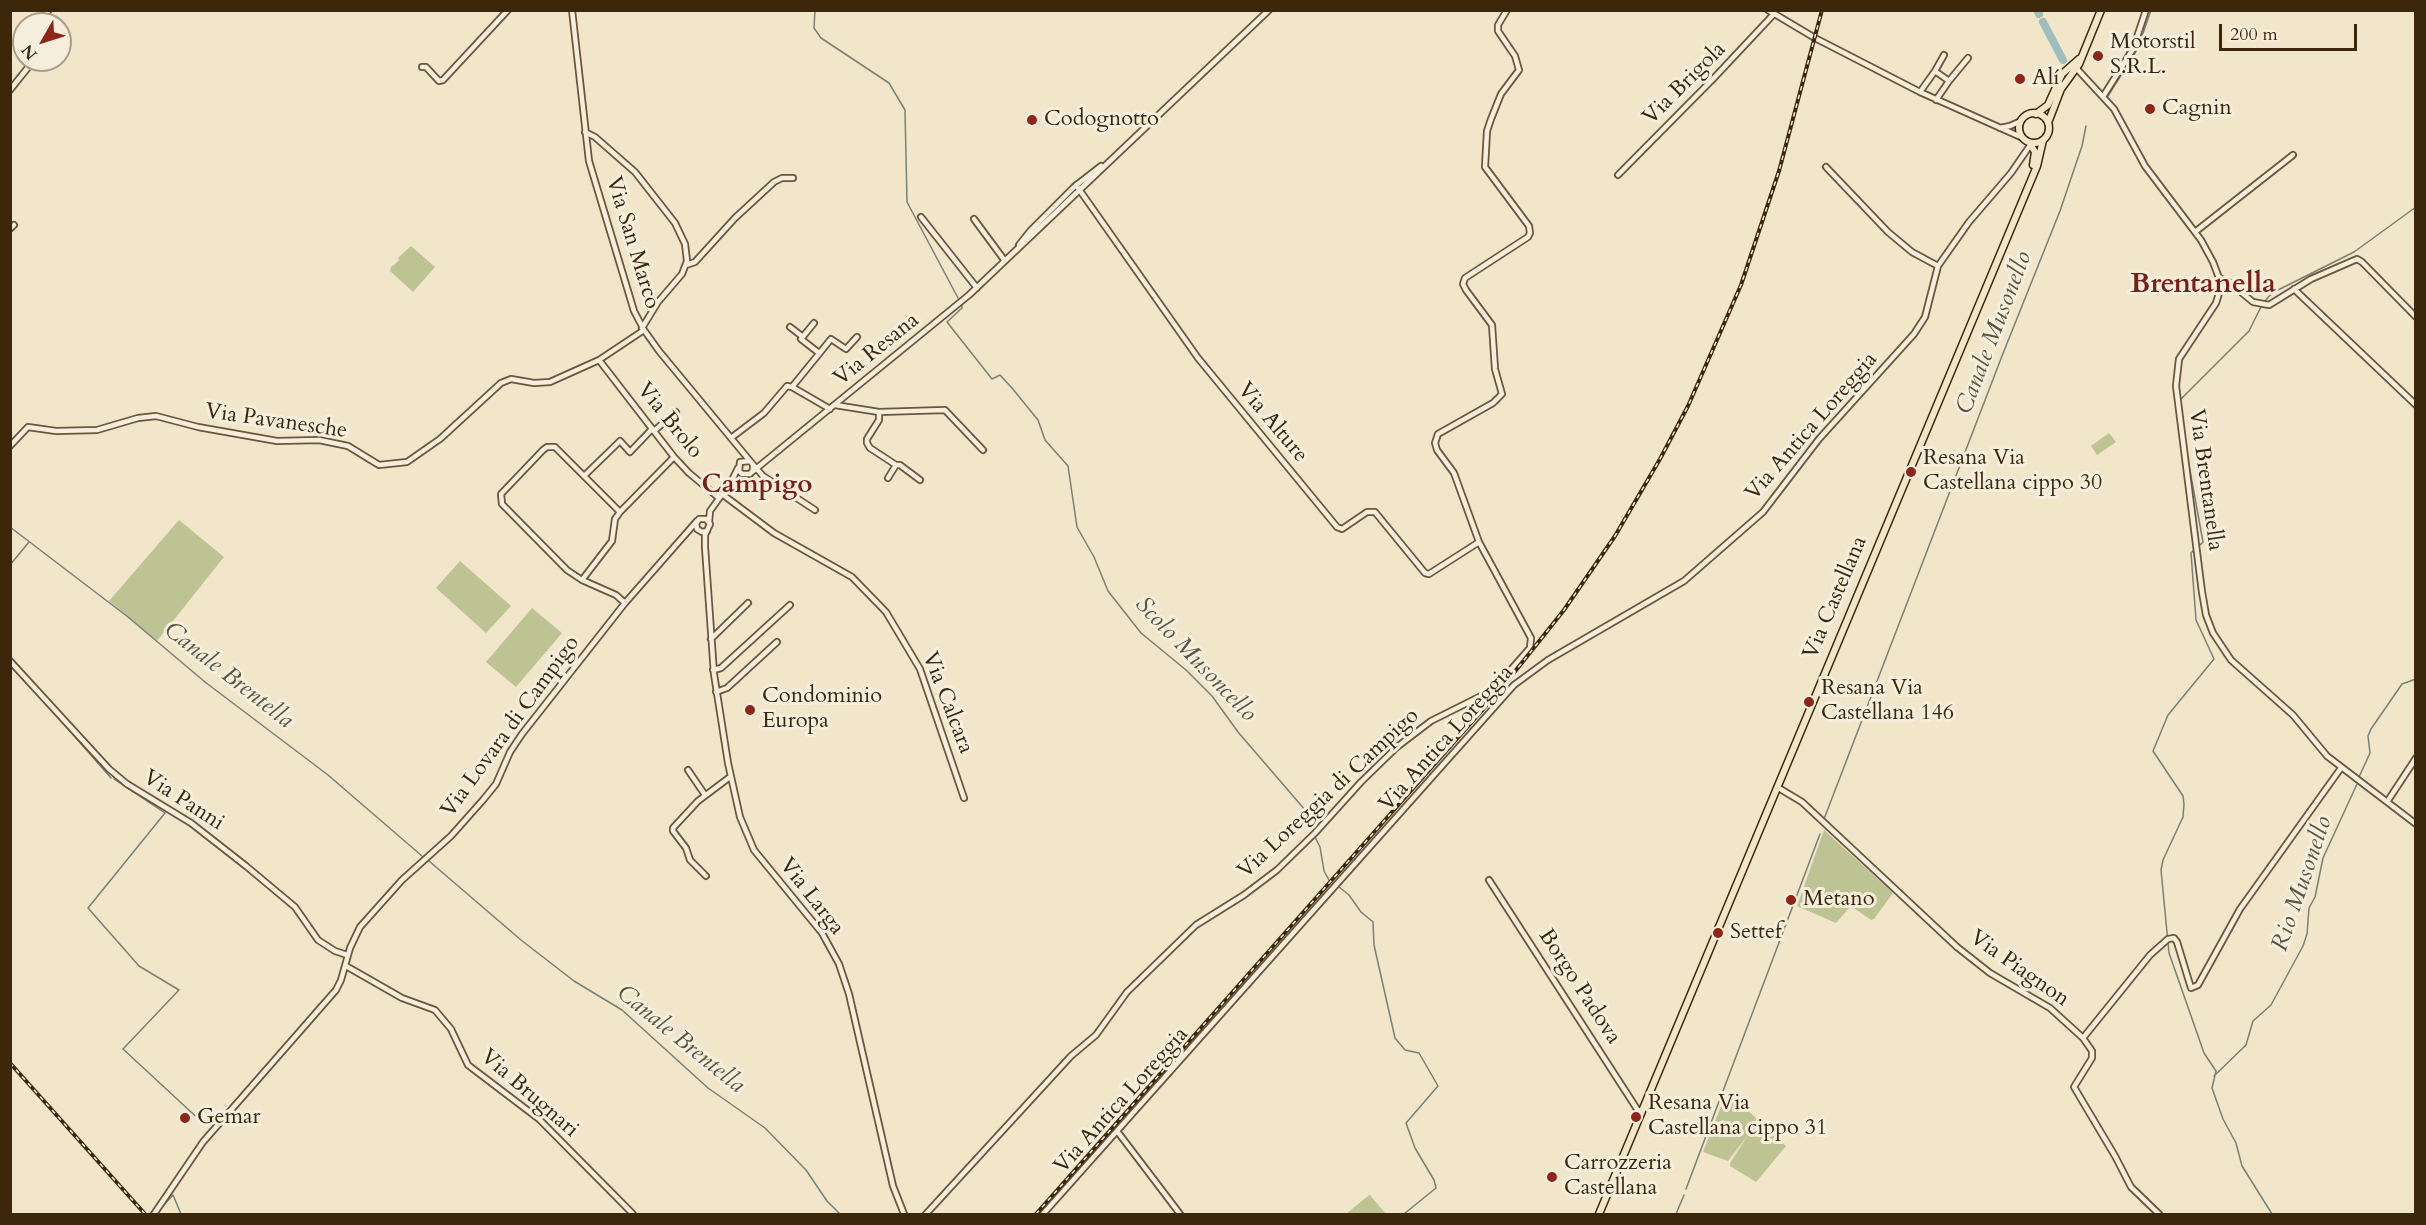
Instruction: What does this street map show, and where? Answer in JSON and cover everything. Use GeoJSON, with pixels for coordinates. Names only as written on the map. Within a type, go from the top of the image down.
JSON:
{"type":"FeatureCollection","features":[{"type":"Feature","properties":{"kind":"main road"},"geometry":{"type":"LineString","coordinates":[[2081,56],[2062,74],[2047,106],[2036,114],[2027,115],[2021,121],[2019,129],[2029,144],[2042,143],[2048,132],[2048,123],[2059,92],[2077,69],[2101,10]]}},
{"type":"Feature","properties":{"kind":"main road"},"geometry":{"type":"LineString","coordinates":[[2036,114],[2048,123]]}},
{"type":"Feature","properties":{"kind":"main road","name":"Via Castellana"},"geometry":{"type":"LineString","coordinates":[[1641,1112],[2037,166],[2042,143]]}},
{"type":"Feature","properties":{"kind":"main road","name":"Via Castellana"},"geometry":{"type":"LineString","coordinates":[[2020,202],[2035,159],[2029,144]]}},
{"type":"Feature","properties":{"kind":"main road"},"geometry":{"type":"LineString","coordinates":[[1599,1215],[1641,1112]]}},
{"type":"Feature","properties":{"kind":"street"},"geometry":{"type":"LineString","coordinates":[[422,67],[426,67],[439,81],[443,81],[508,10]]}},
{"type":"Feature","properties":{"kind":"street","name":"Via San Marco"},"geometry":{"type":"LineString","coordinates":[[572,10],[591,167],[630,298],[643,329],[737,445],[751,468]]}},
{"type":"Feature","properties":{"kind":"street","name":"Via Resana"},"geometry":{"type":"LineString","coordinates":[[751,468],[836,405],[977,288],[1078,187],[1114,157],[1269,10]]}},
{"type":"Feature","properties":{"kind":"street"},"geometry":{"type":"LineString","coordinates":[[1479,542],[1454,473],[1437,450],[1435,443],[1438,434],[1493,403],[1502,394],[1494,365],[1492,325],[1463,284],[1465,278],[1528,237],[1530,233],[1529,226],[1485,167],[1487,131],[1491,118],[1500,94],[1519,70],[1515,56],[1498,31],[1498,25],[1507,10]]}},
{"type":"Feature","properties":{"kind":"street"},"geometry":{"type":"LineString","coordinates":[[1768,10],[1818,40],[2029,144]]}},
{"type":"Feature","properties":{"kind":"street"},"geometry":{"type":"LineString","coordinates":[[2104,95],[2133,49],[2146,10]]}},
{"type":"Feature","properties":{"kind":"street","name":"Via Brigola"},"geometry":{"type":"LineString","coordinates":[[1618,175],[1773,15]]}},
{"type":"Feature","properties":{"kind":"street"},"geometry":{"type":"LineString","coordinates":[[1920,92],[1944,55]]}},
{"type":"Feature","properties":{"kind":"street"},"geometry":{"type":"LineString","coordinates":[[1936,100],[1968,58]]}},
{"type":"Feature","properties":{"kind":"street"},"geometry":{"type":"LineString","coordinates":[[2056,84],[2077,69],[2104,95],[2145,166],[2195,232],[2214,262],[2219,278],[2230,283],[2253,302],[2269,305],[2294,288],[2356,260],[2362,262],[2415,317]]}},
{"type":"Feature","properties":{"kind":"street"},"geometry":{"type":"LineString","coordinates":[[1935,71],[1949,81]]}},
{"type":"Feature","properties":{"kind":"street"},"geometry":{"type":"LineString","coordinates":[[10,90],[24,72]]}},
{"type":"Feature","properties":{"kind":"street"},"geometry":{"type":"LineString","coordinates":[[2069,78],[2078,76],[2086,78]]}},
{"type":"Feature","properties":{"kind":"street"},"geometry":{"type":"LineString","coordinates":[[1998,128],[2008,127],[2021,121]]}},
{"type":"Feature","properties":{"kind":"street"},"geometry":{"type":"LineString","coordinates":[[585,132],[593,135],[635,172],[675,223],[687,250],[686,265],[682,274],[656,305],[643,329]]}},
{"type":"Feature","properties":{"kind":"street","name":"Via Antica Loreggia"},"geometry":{"type":"LineString","coordinates":[[1043,1215],[1514,685],[1548,660],[1684,581],[1763,512],[1819,439],[1914,334],[1925,317],[1938,266],[2029,144]]}},
{"type":"Feature","properties":{"kind":"street"},"geometry":{"type":"LineString","coordinates":[[2195,232],[2293,154]]}},
{"type":"Feature","properties":{"kind":"street"},"geometry":{"type":"LineString","coordinates":[[1826,167],[1888,232],[1912,252],[1938,266]]}},
{"type":"Feature","properties":{"kind":"street"},"geometry":{"type":"LineString","coordinates":[[686,265],[695,262],[735,218],[774,183],[782,178],[793,178]]}},
{"type":"Feature","properties":{"kind":"street","name":"Via Alture"},"geometry":{"type":"LineString","coordinates":[[1078,187],[1198,358],[1337,527],[1342,529],[1367,512],[1375,512],[1425,573],[1429,574],[1479,542]]}},
{"type":"Feature","properties":{"kind":"street"},"geometry":{"type":"LineString","coordinates":[[921,217],[977,288]]}},
{"type":"Feature","properties":{"kind":"street"},"geometry":{"type":"LineString","coordinates":[[974,219],[1005,261]]}},
{"type":"Feature","properties":{"kind":"street","name":"Via Brentanella"},"geometry":{"type":"LineString","coordinates":[[2219,278],[2220,290],[2216,303],[2179,359],[2176,386],[2206,615],[2217,640],[2230,660],[2286,709],[2327,756],[2415,824]]}},
{"type":"Feature","properties":{"kind":"street"},"geometry":{"type":"LineString","coordinates":[[2294,288],[2415,405]]}},
{"type":"Feature","properties":{"kind":"street"},"geometry":{"type":"LineString","coordinates":[[803,337],[814,323]]}},
{"type":"Feature","properties":{"kind":"street"},"geometry":{"type":"LineString","coordinates":[[790,327],[819,353]]}},
{"type":"Feature","properties":{"kind":"street","name":"Via Pavanesche"},"geometry":{"type":"LineString","coordinates":[[10,446],[28,427],[56,431],[97,430],[138,418],[156,416],[198,427],[277,441],[319,440],[348,446],[379,465],[407,462],[440,439],[501,382],[511,379],[534,383],[550,382],[599,360],[643,329]]}},
{"type":"Feature","properties":{"kind":"street"},"geometry":{"type":"LineString","coordinates":[[792,387],[831,339],[846,349],[857,337]]}},
{"type":"Feature","properties":{"kind":"street","name":"Via Brolo"},"geometry":{"type":"LineString","coordinates":[[599,360],[674,457],[689,473],[719,497]]}},
{"type":"Feature","properties":{"kind":"street"},"geometry":{"type":"LineString","coordinates":[[731,438],[767,410],[787,386],[830,409]]}},
{"type":"Feature","properties":{"kind":"street"},"geometry":{"type":"LineString","coordinates":[[836,405],[879,412],[945,410],[983,450]]}},
{"type":"Feature","properties":{"kind":"street"},"geometry":{"type":"LineString","coordinates":[[585,475],[620,441],[630,452],[676,412]]}},
{"type":"Feature","properties":{"kind":"street"},"geometry":{"type":"LineString","coordinates":[[879,412],[879,420],[867,439],[870,448],[896,465],[900,465],[920,480]]}},
{"type":"Feature","properties":{"kind":"street"},"geometry":{"type":"LineString","coordinates":[[737,445],[738,466]]}},
{"type":"Feature","properties":{"kind":"street"},"geometry":{"type":"LineString","coordinates":[[620,512],[560,449],[547,447],[502,492],[502,504],[539,539],[560,564],[582,580],[616,595],[625,603]]}},
{"type":"Feature","properties":{"kind":"street"},"geometry":{"type":"LineString","coordinates":[[582,580],[612,541],[615,519],[620,512],[674,457]]}},
{"type":"Feature","properties":{"kind":"street"},"geometry":{"type":"LineString","coordinates":[[738,466],[745,460],[751,468],[816,510]]}},
{"type":"Feature","properties":{"kind":"street"},"geometry":{"type":"LineString","coordinates":[[888,478],[896,465]]}},
{"type":"Feature","properties":{"kind":"street"},"geometry":{"type":"LineString","coordinates":[[738,466],[751,468]]}},
{"type":"Feature","properties":{"kind":"street","name":"Via Lovara di Campigo"},"geometry":{"type":"LineString","coordinates":[[154,1215],[189,1161],[223,1118],[328,1000],[341,980],[347,956],[360,927],[402,880],[451,836],[489,793],[519,738],[625,603],[719,497],[738,466]]}},
{"type":"Feature","properties":{"kind":"street","name":"Via Lovara di Campigo"},"geometry":{"type":"LineString","coordinates":[[729,484],[751,468]]}},
{"type":"Feature","properties":{"kind":"street","name":"Via Lovara di Campigo"},"geometry":{"type":"LineString","coordinates":[[707,531],[709,515],[719,497]]}},
{"type":"Feature","properties":{"kind":"street","name":"Via Calcara"},"geometry":{"type":"LineString","coordinates":[[719,497],[774,533],[852,577],[885,612],[920,669],[964,798]]}},
{"type":"Feature","properties":{"kind":"street"},"geometry":{"type":"LineString","coordinates":[[698,520],[705,518],[709,522]]}},
{"type":"Feature","properties":{"kind":"street","name":"Via Larga"},"geometry":{"type":"LineString","coordinates":[[698,520],[699,531],[705,543]]}},
{"type":"Feature","properties":{"kind":"street"},"geometry":{"type":"LineString","coordinates":[[685,534],[692,529],[707,531]]}},
{"type":"Feature","properties":{"kind":"street","name":"Via Larga"},"geometry":{"type":"LineString","coordinates":[[707,531],[705,543],[713,670],[730,777],[742,825],[752,847],[822,933],[840,966],[849,994],[893,1186],[904,1215]]}},
{"type":"Feature","properties":{"kind":"street","name":"Via Loreggia di Campigo"},"geometry":{"type":"LineString","coordinates":[[926,1215],[1071,1056],[1096,1035],[1127,992],[1196,925],[1248,892],[1284,864],[1361,782],[1415,732],[1442,715],[1484,697],[1505,678],[1530,648],[1531,640],[1479,542]]}},
{"type":"Feature","properties":{"kind":"street"},"geometry":{"type":"LineString","coordinates":[[711,639],[748,603]]}},
{"type":"Feature","properties":{"kind":"street"},"geometry":{"type":"LineString","coordinates":[[713,670],[722,667],[790,605]]}},
{"type":"Feature","properties":{"kind":"street"},"geometry":{"type":"LineString","coordinates":[[716,693],[727,688],[777,642]]}},
{"type":"Feature","properties":{"kind":"street","name":"Via Panni"},"geometry":{"type":"LineString","coordinates":[[10,661],[109,769],[127,784],[191,823],[237,859],[295,907],[318,940],[347,956]]}},
{"type":"Feature","properties":{"kind":"street"},"geometry":{"type":"LineString","coordinates":[[2387,802],[2415,758]]}},
{"type":"Feature","properties":{"kind":"street"},"geometry":{"type":"LineString","coordinates":[[2159,1215],[2131,1187],[2076,1092],[2076,1083],[2092,1058],[2092,1051],[2083,1038],[2150,955],[2168,939],[2174,938],[2177,942],[2191,988],[2194,989],[2198,985],[2240,909],[2341,768]]}},
{"type":"Feature","properties":{"kind":"street"},"geometry":{"type":"LineString","coordinates":[[687,770],[705,795]]}},
{"type":"Feature","properties":{"kind":"street"},"geometry":{"type":"LineString","coordinates":[[706,876],[690,860],[686,848],[673,831],[690,808],[730,777]]}},
{"type":"Feature","properties":{"kind":"street","name":"Via Piagnon"},"geometry":{"type":"LineString","coordinates":[[1777,787],[1802,802],[1957,948],[1990,973],[2050,1008],[2083,1038]]}},
{"type":"Feature","properties":{"kind":"street","name":"Borgo Padova"},"geometry":{"type":"LineString","coordinates":[[1489,880],[1641,1112]]}},
{"type":"Feature","properties":{"kind":"street","name":"Via Brugnari"},"geometry":{"type":"LineString","coordinates":[[346,966],[402,998],[435,1010],[451,1029],[468,1065],[539,1119],[633,1215]]}},
{"type":"Feature","properties":{"kind":"street"},"geometry":{"type":"LineString","coordinates":[[1117,1131],[1180,1215]]}},
{"type":"Feature","properties":{"kind":"green space"},"geometry":{"type":"Polygon","coordinates":[[[411,246],[435,267],[413,292],[390,271],[392,265],[411,246]]]}},
{"type":"Feature","properties":{"kind":"green space"},"geometry":{"type":"Polygon","coordinates":[[[2109,433],[2116,442],[2097,455],[2091,446],[2109,433]]]}},
{"type":"Feature","properties":{"kind":"green space"},"geometry":{"type":"Polygon","coordinates":[[[179,520],[224,557],[157,641],[109,601],[179,520]]]}},
{"type":"Feature","properties":{"kind":"green space"},"geometry":{"type":"Polygon","coordinates":[[[460,561],[511,606],[486,633],[436,588],[460,561]]]}},
{"type":"Feature","properties":{"kind":"green space"},"geometry":{"type":"Polygon","coordinates":[[[532,608],[562,633],[516,687],[486,662],[532,608]]]}},
{"type":"Feature","properties":{"kind":"green space"},"geometry":{"type":"Polygon","coordinates":[[[1824,830],[1893,893],[1874,919],[1871,920],[1851,906],[1836,923],[1797,906],[1824,830]]]}},
{"type":"Feature","properties":{"kind":"green space"},"geometry":{"type":"Polygon","coordinates":[[[1727,1091],[1786,1146],[1756,1182],[1730,1166],[1748,1135],[1728,1161],[1703,1152],[1727,1091]]]}},
{"type":"Feature","properties":{"kind":"green space"},"geometry":{"type":"Polygon","coordinates":[[[1369,1195],[1386,1214],[1346,1214],[1369,1195]]]}},
{"type":"Feature","properties":{"kind":"waterway","name":"Scolo Musoncello"},"geometry":{"type":"LineString","coordinates":[[815,10],[814,28],[821,38],[889,83],[905,110],[907,202],[958,298]]}},
{"type":"Feature","properties":{"kind":"waterway"},"geometry":{"type":"LineString","coordinates":[[2037,10],[2039,14]]}},
{"type":"Feature","properties":{"kind":"waterway","name":"Canale Musonello"},"geometry":{"type":"LineString","coordinates":[[2108,96],[2138,48],[2151,10]]}},
{"type":"Feature","properties":{"kind":"waterway"},"geometry":{"type":"LineString","coordinates":[[2043,22],[2063,60]]}},
{"type":"Feature","properties":{"kind":"waterway","name":"Canale Musonello"},"geometry":{"type":"LineString","coordinates":[[1824,819],[2060,211],[2082,146],[2086,126]]}},
{"type":"Feature","properties":{"kind":"waterway"},"geometry":{"type":"LineString","coordinates":[[2265,301],[2272,293],[2354,252],[2416,207]]}},
{"type":"Feature","properties":{"kind":"waterway","name":"Scolo Musoncello"},"geometry":{"type":"LineString","coordinates":[[962,305],[962,308],[947,322],[992,379],[1000,375],[1012,388],[1038,420],[1045,440],[1068,466],[1077,527],[1094,557],[1108,591],[1141,633],[1186,670],[1212,696],[1238,732],[1312,818],[1314,831]]}},
{"type":"Feature","properties":{"kind":"waterway"},"geometry":{"type":"LineString","coordinates":[[2180,400],[2249,331],[2262,305]]}},
{"type":"Feature","properties":{"kind":"waterway"},"geometry":{"type":"LineString","coordinates":[[2185,443],[2203,542],[2200,545]]}},
{"type":"Feature","properties":{"kind":"waterway","name":"Canale Brentella"},"geometry":{"type":"LineString","coordinates":[[10,527],[128,617],[205,682],[328,775],[422,856]]}},
{"type":"Feature","properties":{"kind":"waterway"},"geometry":{"type":"LineString","coordinates":[[10,565],[29,542]]}},
{"type":"Feature","properties":{"kind":"waterway"},"geometry":{"type":"LineString","coordinates":[[2194,550],[2191,553],[2196,620],[2214,659],[2168,715],[2153,751],[2183,796],[2184,804],[2183,817],[2163,860],[2161,870],[2169,953],[2204,1053],[2216,1071],[2212,1088],[2223,1119],[2236,1143],[2242,1166],[2272,1214]]}},
{"type":"Feature","properties":{"kind":"waterway"},"geometry":{"type":"LineString","coordinates":[[10,656],[36,686]]}},
{"type":"Feature","properties":{"kind":"waterway","name":"Rio Musonello"},"geometry":{"type":"LineString","coordinates":[[2359,777],[2370,753],[2368,736],[2371,729],[2402,684],[2416,679]]}},
{"type":"Feature","properties":{"kind":"waterway"},"geometry":{"type":"LineString","coordinates":[[54,713],[111,778]]}},
{"type":"Feature","properties":{"kind":"waterway"},"geometry":{"type":"LineString","coordinates":[[114,779],[165,813],[88,908],[139,966],[179,990],[123,1049],[204,1124]]}},
{"type":"Feature","properties":{"kind":"waterway","name":"Rio Musonello"},"geometry":{"type":"LineString","coordinates":[[2214,1076],[2246,1045],[2253,1021],[2271,1005],[2303,946],[2307,934],[2309,908],[2315,897],[2323,858],[2357,784]]}},
{"type":"Feature","properties":{"kind":"waterway","name":"Canale Musonello"},"geometry":{"type":"LineString","coordinates":[[1686,1189],[1820,834]]}},
{"type":"Feature","properties":{"kind":"waterway","name":"Scolo Musoncello"},"geometry":{"type":"LineString","coordinates":[[1315,837],[1320,847],[1324,871],[1329,880]]}},
{"type":"Feature","properties":{"kind":"waterway","name":"Canale Brentella"},"geometry":{"type":"LineString","coordinates":[[429,861],[521,940],[574,981],[622,1010],[708,1088],[765,1128],[806,1170],[827,1201],[840,1214]]}},
{"type":"Feature","properties":{"kind":"waterway","name":"Scolo Musoncello"},"geometry":{"type":"LineString","coordinates":[[1339,887],[1373,922],[1374,945],[1395,1038],[1405,1050],[1419,1053],[1438,1086],[1406,1123],[1415,1148],[1434,1180],[1436,1188],[1404,1214]]}},
{"type":"Feature","properties":{"kind":"waterway"},"geometry":{"type":"LineString","coordinates":[[160,1209],[173,1195],[181,1214]]}},
{"type":"Feature","properties":{"kind":"waterway","name":"Canale Musonello"},"geometry":{"type":"LineString","coordinates":[[1676,1214],[1684,1195]]}},
{"type":"Feature","properties":{"kind":"railway"},"geometry":{"type":"LineString","coordinates":[[1036,1214],[1501,689],[1564,610],[1615,536],[1688,406],[1741,285],[1779,171],[1822,10]]}},
{"type":"Feature","properties":{"kind":"railway"},"geometry":{"type":"LineString","coordinates":[[10,1063],[145,1214]]}},
{"type":"Feature","properties":{"kind":"place","name":"Motorstil S.R.L."},"geometry":{"type":"Point","coordinates":[2098,56]}},
{"type":"Feature","properties":{"kind":"place","name":"Alí"},"geometry":{"type":"Point","coordinates":[2020,79]}},
{"type":"Feature","properties":{"kind":"place","name":"Cagnin"},"geometry":{"type":"Point","coordinates":[2150,109]}},
{"type":"Feature","properties":{"kind":"place","name":"Codognotto"},"geometry":{"type":"Point","coordinates":[1032,120]}},
{"type":"Feature","properties":{"kind":"place","name":"Resana Via Castellana cippo 30"},"geometry":{"type":"Point","coordinates":[1911,472]}},
{"type":"Feature","properties":{"kind":"place","name":"Resana Via Castellana 146"},"geometry":{"type":"Point","coordinates":[1809,702]}},
{"type":"Feature","properties":{"kind":"place","name":"Condominio Europa"},"geometry":{"type":"Point","coordinates":[750,710]}},
{"type":"Feature","properties":{"kind":"place","name":"Metano"},"geometry":{"type":"Point","coordinates":[1791,900]}},
{"type":"Feature","properties":{"kind":"place","name":"Settef"},"geometry":{"type":"Point","coordinates":[1718,933]}},
{"type":"Feature","properties":{"kind":"place","name":"Resana Via Castellana cippo 31"},"geometry":{"type":"Point","coordinates":[1636,1117]}},
{"type":"Feature","properties":{"kind":"place","name":"Gemar"},"geometry":{"type":"Point","coordinates":[185,1118]}},
{"type":"Feature","properties":{"kind":"place","name":"Carrozzeria Castellana"},"geometry":{"type":"Point","coordinates":[1552,1177]}},
{"type":"Feature","properties":{"kind":"district","name":"Brentanella"},"geometry":{"type":"Point","coordinates":[2203,286]}},
{"type":"Feature","properties":{"kind":"district","name":"Campigo"},"geometry":{"type":"Point","coordinates":[757,486]}}]}
